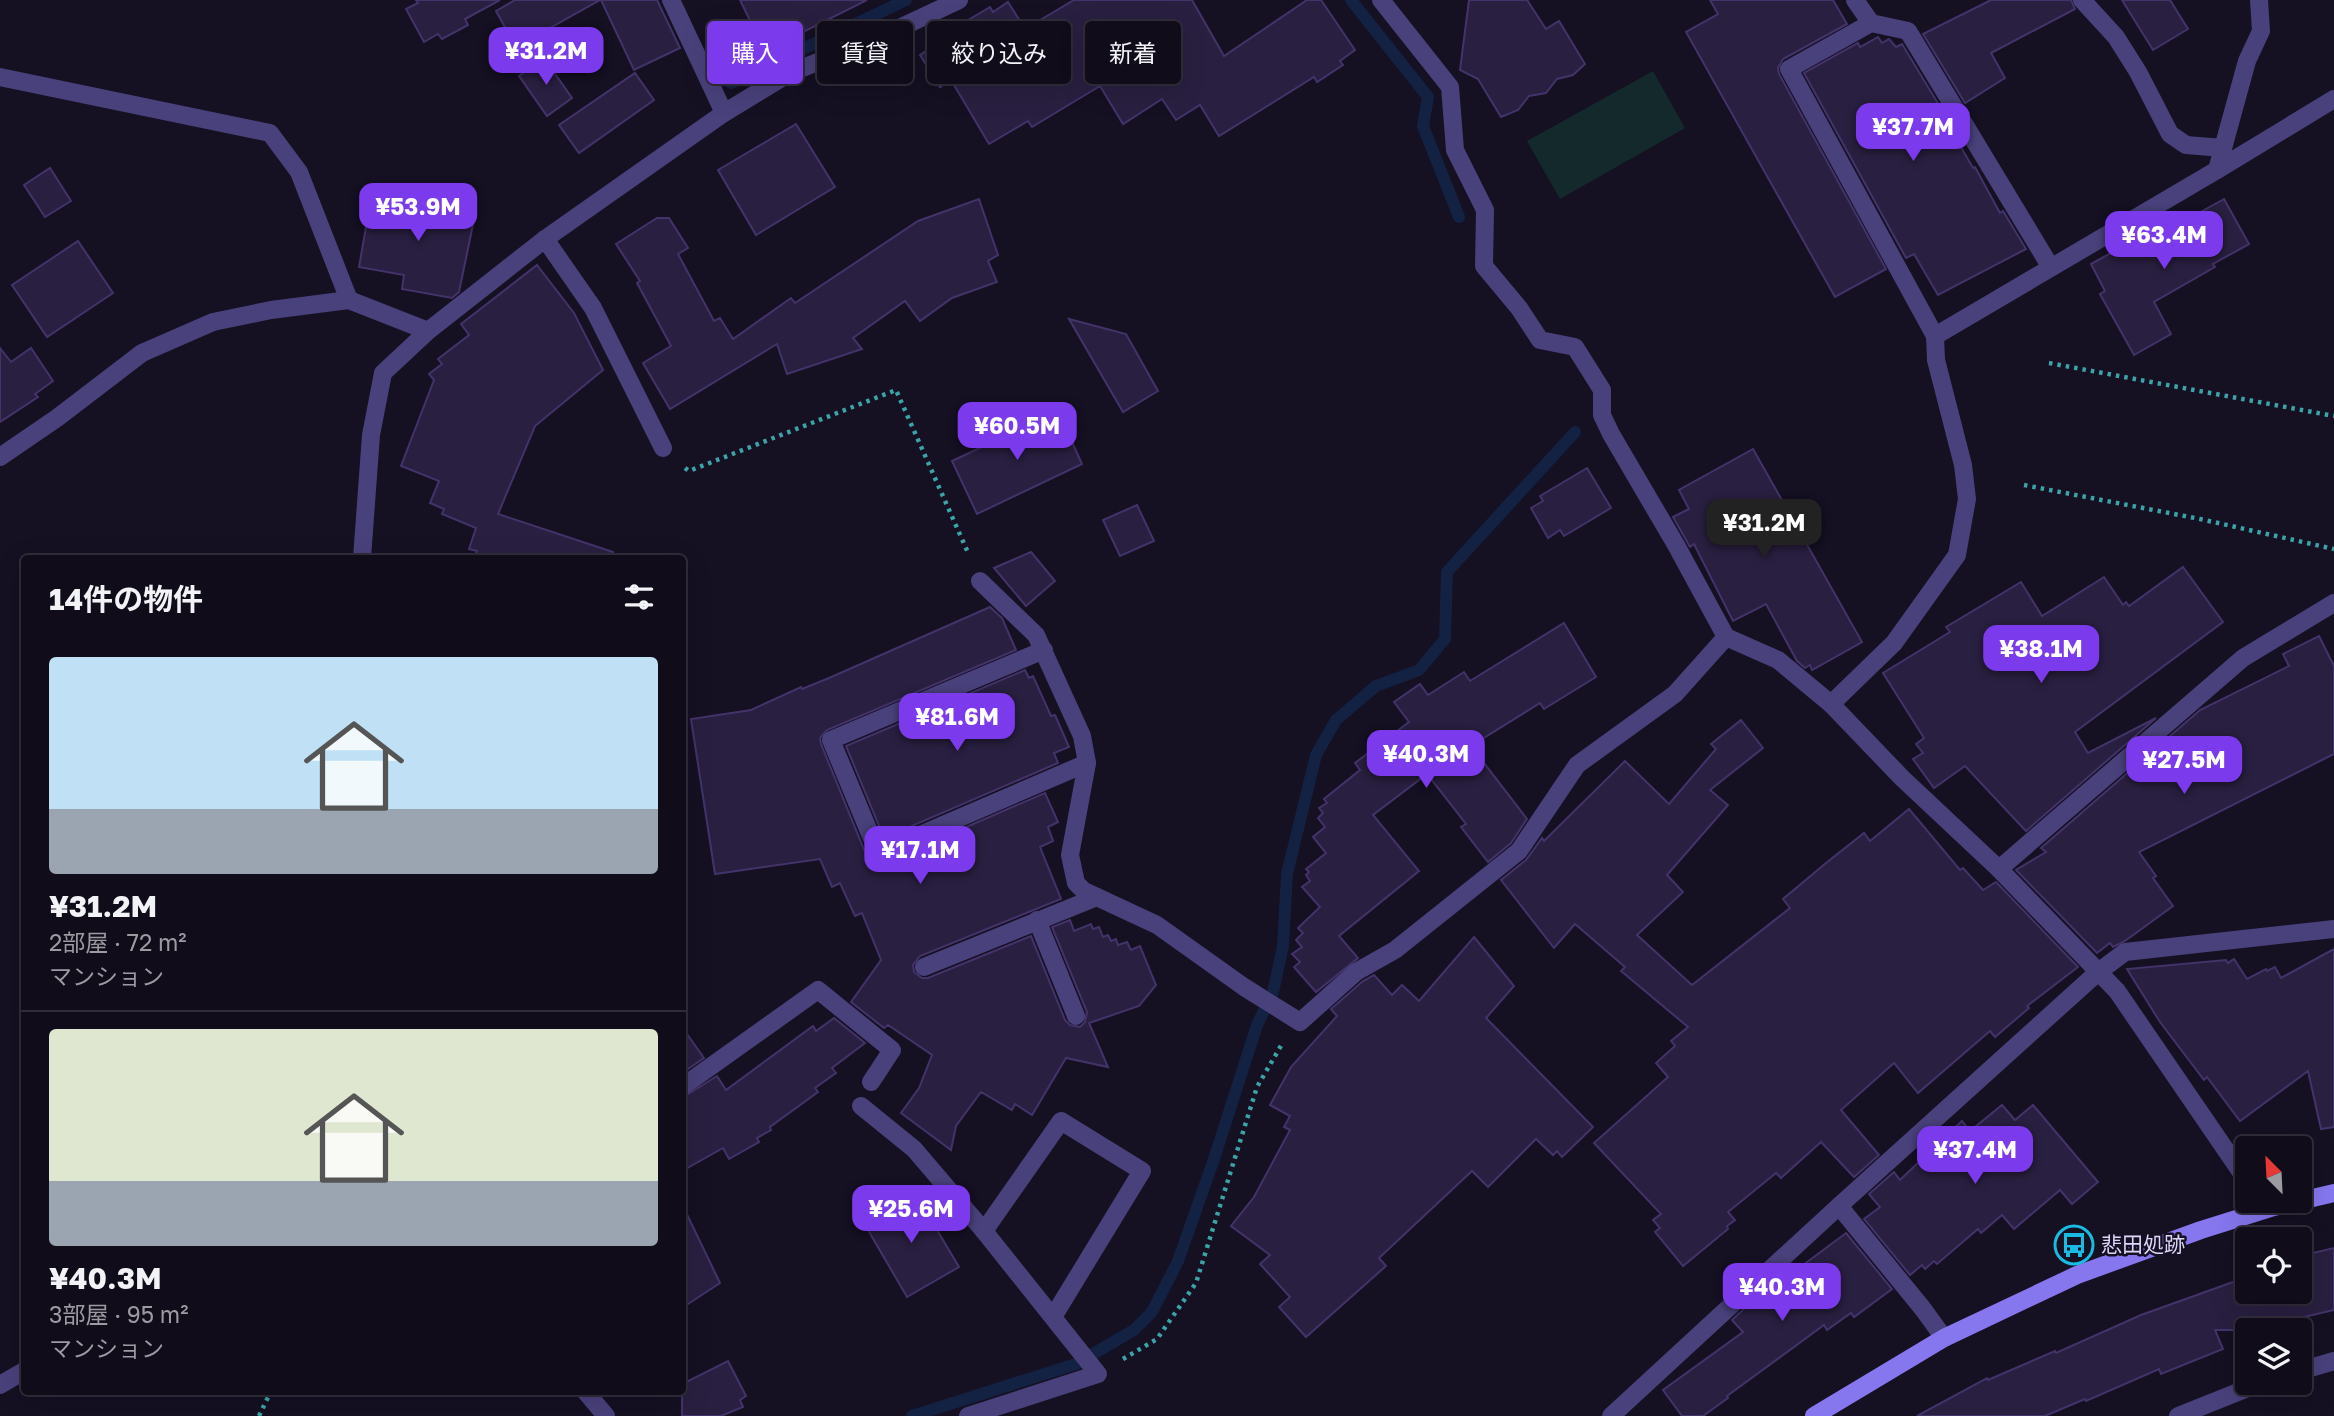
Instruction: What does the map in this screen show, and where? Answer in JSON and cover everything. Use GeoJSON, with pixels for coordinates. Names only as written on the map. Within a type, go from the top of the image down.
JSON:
{"type":"FeatureCollection","features":[{"type":"Feature","properties":{"kind":"street"},"geometry":{"type":"LineString","coordinates":[[670,0],[724,113]]}},
{"type":"Feature","properties":{"kind":"street"},"geometry":{"type":"LineString","coordinates":[[362,555],[371,435],[383,373],[428,331],[545,239],[724,113],[789,74],[891,32],[959,0]]}},
{"type":"Feature","properties":{"kind":"street"},"geometry":{"type":"LineString","coordinates":[[1381,0],[1450,87],[1455,150],[1485,210],[1484,266],[1519,308],[1540,340],[1576,347],[1602,390],[1602,415],[1611,434],[1726,637],[1778,660],[1831,704],[2117,991],[2235,1163]]}},
{"type":"Feature","properties":{"kind":"street"},"geometry":{"type":"LineString","coordinates":[[1855,0],[1871,23]]}},
{"type":"Feature","properties":{"kind":"street"},"geometry":{"type":"LineString","coordinates":[[2082,0],[2116,37],[2171,134],[2186,145],[2223,148]]}},
{"type":"Feature","properties":{"kind":"street"},"geometry":{"type":"LineString","coordinates":[[2217,170],[2247,61],[2261,32],[2259,0]]}},
{"type":"Feature","properties":{"kind":"street"},"geometry":{"type":"LineString","coordinates":[[1831,704],[1894,643],[1957,555],[1967,499],[1963,465],[1936,360],[1935,336],[1789,69],[1871,23],[1908,31],[2050,266]]}},
{"type":"Feature","properties":{"kind":"street"},"geometry":{"type":"LineString","coordinates":[[0,77],[270,133],[299,172],[349,300]]}},
{"type":"Feature","properties":{"kind":"street"},"geometry":{"type":"LineString","coordinates":[[1935,336],[2334,99]]}},
{"type":"Feature","properties":{"kind":"street"},"geometry":{"type":"LineString","coordinates":[[545,239],[593,308],[663,448]]}},
{"type":"Feature","properties":{"kind":"street"},"geometry":{"type":"LineString","coordinates":[[0,457],[57,418],[142,353],[213,321],[349,300],[428,331]]}},
{"type":"Feature","properties":{"kind":"street"},"geometry":{"type":"LineString","coordinates":[[980,581],[1036,635],[1082,736],[1087,763],[1070,855],[1076,883],[1084,891],[1157,925],[1300,1023],[1356,972],[1395,950],[1519,851],[1577,765],[1675,694],[1726,637]]}},
{"type":"Feature","properties":{"kind":"street"},"geometry":{"type":"LineString","coordinates":[[1998,869],[2243,658],[2334,603]]}},
{"type":"Feature","properties":{"kind":"street"},"geometry":{"type":"LineString","coordinates":[[1044,650],[831,740],[877,853],[1087,763]]}},
{"type":"Feature","properties":{"kind":"street"},"geometry":{"type":"LineString","coordinates":[[924,967],[1097,897]]}},
{"type":"Feature","properties":{"kind":"street"},"geometry":{"type":"LineString","coordinates":[[1037,920],[1076,1016]]}},
{"type":"Feature","properties":{"kind":"street"},"geometry":{"type":"LineString","coordinates":[[1611,1416],[2097,973],[2125,952],[2334,929]]}},
{"type":"Feature","properties":{"kind":"street"},"geometry":{"type":"LineString","coordinates":[[686,1084],[818,990],[892,1051],[871,1082]]}},
{"type":"Feature","properties":{"kind":"street"},"geometry":{"type":"LineString","coordinates":[[861,1105],[914,1149],[984,1231],[1098,1374],[968,1416]]}},
{"type":"Feature","properties":{"kind":"street"},"geometry":{"type":"LineString","coordinates":[[984,1231],[1061,1121],[1142,1171],[1053,1317]]}},
{"type":"Feature","properties":{"kind":"street"},"geometry":{"type":"LineString","coordinates":[[2312,1197],[2334,1194]]}},
{"type":"Feature","properties":{"kind":"street"},"geometry":{"type":"LineString","coordinates":[[1839,1206],[1944,1338]]}},
{"type":"Feature","properties":{"kind":"street"},"geometry":{"type":"LineString","coordinates":[[1814,1416],[1944,1338],[2077,1275],[2246,1213]]}},
{"type":"Feature","properties":{"kind":"street"},"geometry":{"type":"LineString","coordinates":[[2312,1367],[2334,1361]]}},
{"type":"Feature","properties":{"kind":"street"},"geometry":{"type":"LineString","coordinates":[[0,1385],[21,1373]]}},
{"type":"Feature","properties":{"kind":"street"},"geometry":{"type":"LineString","coordinates":[[2178,1416],[2235,1393]]}},
{"type":"Feature","properties":{"kind":"street"},"geometry":{"type":"LineString","coordinates":[[588,1395],[606,1416]]}},
{"type":"Feature","properties":{"kind":"path"},"geometry":{"type":"LineString","coordinates":[[2049,363],[2334,416]]}},
{"type":"Feature","properties":{"kind":"path"},"geometry":{"type":"LineString","coordinates":[[663,448],[689,471],[896,390],[980,581]]}},
{"type":"Feature","properties":{"kind":"path"},"geometry":{"type":"LineString","coordinates":[[2024,485],[2200,519],[2334,549]]}},
{"type":"Feature","properties":{"kind":"path"},"geometry":{"type":"LineString","coordinates":[[1098,1374],[1157,1339],[1196,1283],[1257,1087],[1289,1031],[1300,1023]]}},
{"type":"Feature","properties":{"kind":"path"},"geometry":{"type":"LineString","coordinates":[[259,1416],[269,1395]]}},
{"type":"Feature","properties":{"kind":"green space"},"geometry":{"type":"Polygon","coordinates":[[[1653,71],[1685,128],[1560,199],[1527,141],[1653,71]]]}},
{"type":"Feature","properties":{"kind":"building"},"geometry":{"type":"Polygon","coordinates":[[[416,0],[500,0],[465,19],[468,25],[442,39],[438,34],[424,42],[406,9],[418,3],[416,0]]]}},
{"type":"Feature","properties":{"kind":"building"},"geometry":{"type":"Polygon","coordinates":[[[515,0],[600,0],[516,47],[496,11],[515,0]]]}},
{"type":"Feature","properties":{"kind":"building"},"geometry":{"type":"Polygon","coordinates":[[[601,0],[657,0],[680,48],[634,70],[601,0]]]}},
{"type":"Feature","properties":{"kind":"building"},"geometry":{"type":"Polygon","coordinates":[[[740,0],[867,0],[825,21],[817,21],[817,25],[803,32],[803,21],[750,21],[740,0]]]}},
{"type":"Feature","properties":{"kind":"building"},"geometry":{"type":"Polygon","coordinates":[[[1074,0],[1192,0],[1224,56],[1307,0],[1321,0],[1355,50],[1340,61],[1343,65],[1317,82],[1314,77],[1219,136],[1200,105],[1176,120],[1162,99],[1123,124],[1100,86],[1032,127],[1028,121],[989,144],[953,84],[1071,84],[1071,21],[1039,21],[1074,0]]]}},
{"type":"Feature","properties":{"kind":"building"},"geometry":{"type":"Polygon","coordinates":[[[1469,0],[1527,0],[1546,29],[1559,21],[1585,64],[1573,75],[1557,79],[1546,93],[1529,96],[1518,110],[1501,117],[1478,79],[1460,70],[1469,0]]]}},
{"type":"Feature","properties":{"kind":"building"},"geometry":{"type":"Polygon","coordinates":[[[1710,0],[1833,0],[1847,24],[1783,59],[1778,68],[1886,269],[1835,297],[1686,32],[1718,14],[1710,0]]]}},
{"type":"Feature","properties":{"kind":"building"},"geometry":{"type":"Polygon","coordinates":[[[1991,0],[2071,0],[2075,9],[1991,53],[2005,78],[1965,103],[1923,34],[1991,0]]]}},
{"type":"Feature","properties":{"kind":"building"},"geometry":{"type":"Polygon","coordinates":[[[2122,0],[2170,0],[2188,29],[2153,50],[2122,0]]]}},
{"type":"Feature","properties":{"kind":"building"},"geometry":{"type":"Polygon","coordinates":[[[1008,2],[1020,21],[966,21],[990,7],[993,12],[1008,2]]]}},
{"type":"Feature","properties":{"kind":"building"},"geometry":{"type":"Polygon","coordinates":[[[1878,37],[1882,43],[1889,39],[1896,47],[1902,44],[2000,213],[2003,211],[2026,249],[1938,295],[1914,254],[1906,258],[1804,73],[1858,43],[1860,47],[1878,37]]]}},
{"type":"Feature","properties":{"kind":"building"},"geometry":{"type":"Polygon","coordinates":[[[927,50],[927,66],[920,55],[927,50]]]}},
{"type":"Feature","properties":{"kind":"building"},"geometry":{"type":"Polygon","coordinates":[[[544,58],[572,98],[547,116],[519,76],[544,58]]]}},
{"type":"Feature","properties":{"kind":"building"},"geometry":{"type":"Polygon","coordinates":[[[635,73],[654,100],[579,153],[559,125],[635,73]]]}},
{"type":"Feature","properties":{"kind":"building"},"geometry":{"type":"Polygon","coordinates":[[[796,124],[835,187],[756,235],[718,170],[796,124]]]}},
{"type":"Feature","properties":{"kind":"building"},"geometry":{"type":"Polygon","coordinates":[[[50,168],[71,201],[45,217],[24,185],[50,168]]]}},
{"type":"Feature","properties":{"kind":"building"},"geometry":{"type":"Polygon","coordinates":[[[372,193],[417,201],[418,198],[476,210],[459,292],[452,298],[402,289],[404,275],[359,267],[372,193]]]}},
{"type":"Feature","properties":{"kind":"building"},"geometry":{"type":"Polygon","coordinates":[[[979,199],[998,255],[988,261],[997,282],[952,298],[920,321],[905,301],[853,338],[862,349],[787,374],[777,344],[670,409],[643,363],[671,346],[637,283],[640,281],[616,244],[657,218],[669,218],[688,248],[678,254],[714,321],[720,318],[733,339],[791,298],[795,303],[918,221],[979,199]]]}},
{"type":"Feature","properties":{"kind":"building"},"geometry":{"type":"Polygon","coordinates":[[[2224,199],[2249,244],[2154,302],[2171,334],[2134,355],[2100,294],[2105,291],[2091,264],[2120,248],[2123,255],[2224,199]]]}},
{"type":"Feature","properties":{"kind":"building"},"geometry":{"type":"Polygon","coordinates":[[[78,241],[113,293],[47,337],[12,285],[78,241]]]}},
{"type":"Feature","properties":{"kind":"building"},"geometry":{"type":"Polygon","coordinates":[[[537,265],[574,313],[603,370],[535,426],[498,514],[613,552],[612,555],[475,555],[477,551],[469,549],[476,528],[442,514],[444,509],[430,503],[439,481],[401,466],[434,380],[429,374],[442,364],[438,359],[469,335],[461,324],[537,265]]]}},
{"type":"Feature","properties":{"kind":"building"},"geometry":{"type":"Polygon","coordinates":[[[1069,319],[1126,334],[1158,391],[1123,412],[1069,319]]]}},
{"type":"Feature","properties":{"kind":"building"},"geometry":{"type":"Polygon","coordinates":[[[0,348],[11,362],[31,348],[53,381],[35,394],[38,397],[0,422],[0,348]]]}},
{"type":"Feature","properties":{"kind":"building"},"geometry":{"type":"Polygon","coordinates":[[[1058,411],[1082,464],[977,514],[952,461],[1058,411]]]}},
{"type":"Feature","properties":{"kind":"building"},"geometry":{"type":"Polygon","coordinates":[[[1753,449],[1862,642],[1812,670],[1810,665],[1805,668],[1797,661],[1766,604],[1733,621],[1694,544],[1690,547],[1673,517],[1689,509],[1679,490],[1753,449]]]}},
{"type":"Feature","properties":{"kind":"building"},"geometry":{"type":"Polygon","coordinates":[[[1587,468],[1611,508],[1564,536],[1560,530],[1548,538],[1531,508],[1543,501],[1540,496],[1587,468]]]}},
{"type":"Feature","properties":{"kind":"building"},"geometry":{"type":"Polygon","coordinates":[[[1137,505],[1154,541],[1120,556],[1103,520],[1137,505]]]}},
{"type":"Feature","properties":{"kind":"building"},"geometry":{"type":"Polygon","coordinates":[[[1031,552],[1055,581],[1026,606],[994,568],[1031,552]]]}},
{"type":"Feature","properties":{"kind":"building"},"geometry":{"type":"Polygon","coordinates":[[[2183,567],[2223,622],[2075,732],[2088,753],[2156,718],[2026,831],[1965,766],[1934,788],[1913,759],[1923,753],[1916,744],[1924,738],[1883,673],[1950,632],[1946,627],[2021,582],[2042,616],[2104,577],[2123,605],[2126,602],[2129,606],[2183,567]]]}},
{"type":"Feature","properties":{"kind":"building"},"geometry":{"type":"Polygon","coordinates":[[[990,607],[1002,618],[1016,650],[827,730],[820,738],[867,857],[876,864],[1045,793],[1058,822],[1048,827],[1053,841],[1040,847],[1061,899],[920,956],[913,965],[914,972],[922,978],[928,978],[1031,936],[1065,1020],[1070,1025],[1080,1027],[1085,1022],[1087,1012],[1052,927],[1070,920],[1074,931],[1091,924],[1093,929],[1099,927],[1103,937],[1108,935],[1111,941],[1116,939],[1118,945],[1127,942],[1131,950],[1140,946],[1156,985],[1139,1006],[1089,1023],[1108,1067],[1066,1058],[1032,1115],[1015,1104],[1012,1110],[981,1092],[956,1126],[951,1150],[901,1113],[919,1088],[932,1055],[888,1025],[884,1028],[851,1002],[881,960],[862,913],[855,916],[840,883],[832,887],[820,859],[715,874],[691,719],[751,710],[990,607]]]}},
{"type":"Feature","properties":{"kind":"building"},"geometry":{"type":"Polygon","coordinates":[[[1564,623],[1596,677],[1544,709],[1540,703],[1471,746],[1527,819],[1511,843],[1488,862],[1461,827],[1466,824],[1427,774],[1373,815],[1419,871],[1339,936],[1358,958],[1316,992],[1294,967],[1300,962],[1292,954],[1302,947],[1296,940],[1303,933],[1298,928],[1320,907],[1302,887],[1310,881],[1306,869],[1326,853],[1313,837],[1325,827],[1318,818],[1323,813],[1319,808],[1327,803],[1324,799],[1360,770],[1355,763],[1409,722],[1394,702],[1420,684],[1428,695],[1464,672],[1470,681],[1564,623]]]}},
{"type":"Feature","properties":{"kind":"building"},"geometry":{"type":"Polygon","coordinates":[[[2319,636],[2334,666],[2334,754],[2139,852],[2173,906],[2125,941],[2113,947],[2110,943],[2097,953],[2016,870],[2046,852],[2041,848],[2200,710],[2289,666],[2283,654],[2319,636]]]}},
{"type":"Feature","properties":{"kind":"building"},"geometry":{"type":"Polygon","coordinates":[[[1025,670],[1029,678],[1033,676],[1069,747],[1054,753],[1058,763],[884,838],[846,746],[1025,670]]]}},
{"type":"Feature","properties":{"kind":"building"},"geometry":{"type":"Polygon","coordinates":[[[1741,720],[1763,748],[1710,790],[1728,805],[1667,875],[1683,892],[1637,935],[1692,985],[1790,908],[1783,899],[1826,863],[1864,833],[1870,841],[1909,809],[1960,870],[1963,868],[1983,890],[1996,882],[2078,967],[2027,1006],[2029,1008],[1995,1037],[1990,1031],[1918,1093],[1894,1063],[1841,1110],[1879,1155],[1854,1177],[1821,1142],[1781,1178],[1776,1173],[1728,1212],[1735,1220],[1727,1226],[1728,1229],[1683,1266],[1655,1232],[1660,1228],[1653,1220],[1661,1214],[1594,1143],[1668,1077],[1656,1063],[1675,1046],[1671,1041],[1688,1027],[1621,971],[1625,967],[1575,924],[1554,948],[1501,880],[1526,860],[1542,838],[1544,841],[1625,761],[1669,804],[1716,749],[1711,744],[1741,720]]]}},
{"type":"Feature","properties":{"kind":"building"},"geometry":{"type":"Polygon","coordinates":[[[1474,937],[1514,986],[1486,1018],[1593,1127],[1562,1157],[1557,1151],[1553,1155],[1536,1139],[1488,1187],[1472,1171],[1379,1258],[1386,1266],[1306,1337],[1279,1307],[1290,1297],[1260,1264],[1270,1255],[1231,1226],[1254,1197],[1290,1130],[1284,1127],[1290,1116],[1270,1105],[1291,1067],[1337,1016],[1331,1009],[1363,981],[1374,975],[1392,995],[1402,985],[1419,1001],[1474,937]]]}},
{"type":"Feature","properties":{"kind":"building"},"geometry":{"type":"Polygon","coordinates":[[[2334,949],[2334,1127],[2321,1129],[2308,1071],[2240,1121],[2207,1077],[2204,1080],[2160,1022],[2127,969],[2226,960],[2228,963],[2234,959],[2247,979],[2275,967],[2281,978],[2334,949]]]}},
{"type":"Feature","properties":{"kind":"building"},"geometry":{"type":"Polygon","coordinates":[[[834,1018],[865,1043],[832,1068],[836,1073],[815,1088],[818,1092],[757,1138],[759,1142],[729,1159],[723,1148],[686,1169],[686,1095],[717,1076],[726,1090],[813,1026],[816,1031],[834,1018]]]}},
{"type":"Feature","properties":{"kind":"building"},"geometry":{"type":"Polygon","coordinates":[[[686,1033],[704,1058],[686,1070],[686,1033]]]}},
{"type":"Feature","properties":{"kind":"building"},"geometry":{"type":"Polygon","coordinates":[[[2002,1105],[2015,1120],[2033,1105],[2098,1182],[2072,1204],[2060,1190],[2014,1229],[2002,1215],[1981,1233],[1978,1229],[1937,1264],[1934,1261],[1925,1269],[1922,1265],[1910,1275],[1864,1219],[1880,1207],[1869,1194],[1894,1172],[1900,1180],[1962,1121],[1970,1131],[2002,1105]]]}},
{"type":"Feature","properties":{"kind":"building"},"geometry":{"type":"Polygon","coordinates":[[[915,1193],[959,1267],[907,1297],[864,1223],[915,1193]]]}},
{"type":"Feature","properties":{"kind":"building"},"geometry":{"type":"Polygon","coordinates":[[[686,1212],[720,1283],[686,1305],[686,1212]]]}},
{"type":"Feature","properties":{"kind":"building"},"geometry":{"type":"Polygon","coordinates":[[[1846,1233],[1892,1289],[1854,1317],[1851,1313],[1827,1330],[1824,1325],[1703,1416],[1682,1416],[1663,1390],[1743,1332],[1732,1320],[1780,1275],[1792,1267],[1795,1271],[1846,1233]]]}},
{"type":"Feature","properties":{"kind":"building"},"geometry":{"type":"Polygon","coordinates":[[[2334,1248],[2334,1310],[2300,1318],[2235,1318],[2235,1330],[2215,1330],[2223,1349],[2161,1374],[2159,1369],[2045,1416],[1917,1416],[1987,1378],[1988,1380],[2055,1351],[2056,1353],[2141,1315],[2235,1281],[2235,1304],[2312,1304],[2312,1253],[2334,1248]]]}},
{"type":"Feature","properties":{"kind":"building"},"geometry":{"type":"Polygon","coordinates":[[[728,1361],[746,1396],[740,1400],[743,1407],[721,1416],[682,1416],[682,1395],[686,1395],[686,1382],[728,1361]]]}},
{"type":"Feature","properties":{"kind":"waterway"},"geometry":{"type":"LineString","coordinates":[[803,49],[906,0]]}},
{"type":"Feature","properties":{"kind":"waterway"},"geometry":{"type":"LineString","coordinates":[[1351,0],[1428,97],[1423,126],[1459,217]]}},
{"type":"Feature","properties":{"kind":"waterway"},"geometry":{"type":"LineString","coordinates":[[912,1416],[1076,1364],[1134,1330],[1152,1312],[1178,1261],[1257,1025],[1273,992],[1283,946],[1287,874],[1316,755],[1336,720],[1376,686],[1419,670],[1445,639],[1447,572],[1575,432]]}},
{"type":"Feature","properties":{"kind":"place","name":"悲田処跡"},"geometry":{"type":"Point","coordinates":[2074,1245]}}]}
